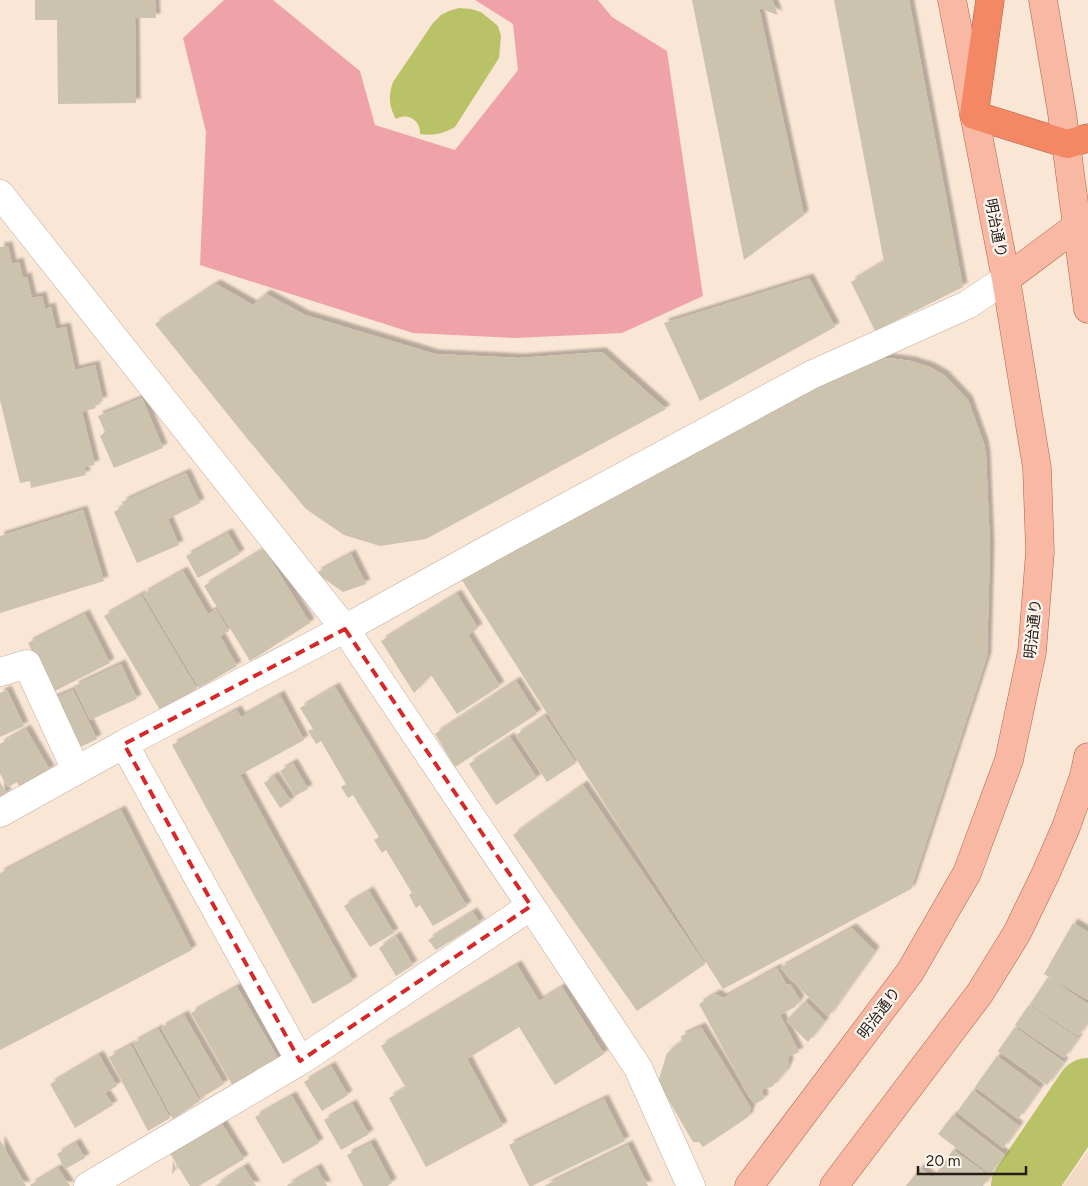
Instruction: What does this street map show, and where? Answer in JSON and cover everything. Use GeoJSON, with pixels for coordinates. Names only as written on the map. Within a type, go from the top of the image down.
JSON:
{"type":"FeatureCollection","features":[{"type":"Feature","properties":{"kind":"highway"},"geometry":{"type":"LineString","coordinates":[[990,0],[974,115],[1077,141]]}},
{"type":"Feature","properties":{"kind":"main road","name":"明治通り"},"geometry":{"type":"LineString","coordinates":[[749,1186],[910,972],[967,873],[1009,760],[1032,652],[1040,552],[1037,468],[1006,279],[952,0]]}},
{"type":"Feature","properties":{"kind":"main road"},"geometry":{"type":"LineString","coordinates":[[1043,0],[1077,141],[1088,309]]}},
{"type":"Feature","properties":{"kind":"main road"},"geometry":{"type":"LineString","coordinates":[[1006,279],[1083,223]]}},
{"type":"Feature","properties":{"kind":"main road"},"geometry":{"type":"LineString","coordinates":[[834,1186],[980,993],[1017,933],[1066,827],[1087,770]]}},
{"type":"Feature","properties":{"kind":"street"},"geometry":{"type":"LineString","coordinates":[[0,194],[345,629],[638,1068],[691,1186]]}},
{"type":"Feature","properties":{"kind":"street"},"geometry":{"type":"LineString","coordinates":[[0,813],[124,744],[345,629],[494,546],[811,375],[967,305],[1006,279]]}},
{"type":"Feature","properties":{"kind":"street"},"geometry":{"type":"LineString","coordinates":[[0,672],[27,664],[76,770]]}},
{"type":"Feature","properties":{"kind":"street"},"geometry":{"type":"LineString","coordinates":[[124,744],[300,1061]]}},
{"type":"Feature","properties":{"kind":"street"},"geometry":{"type":"LineString","coordinates":[[88,1186],[300,1061],[531,906]]}},
{"type":"Feature","properties":{"kind":"highlighted area"},"geometry":{"type":"Polygon","coordinates":[[[345,629],[531,906],[300,1061],[124,744],[345,629]]]}},
{"type":"Feature","properties":{"kind":"shaded area"},"geometry":{"type":"Polygon","coordinates":[[[224,0],[273,0],[360,71],[375,125],[455,150],[518,70],[513,24],[475,0],[598,0],[612,17],[667,51],[703,296],[622,333],[515,338],[413,333],[200,265],[206,132],[183,38],[224,0]]]}},
{"type":"Feature","properties":{"kind":"shaded area"},"geometry":{"type":"Polygon","coordinates":[[[459,8],[481,12],[498,26],[501,36],[499,58],[455,127],[438,134],[420,134],[420,129],[413,119],[401,117],[396,119],[390,101],[391,87],[433,23],[441,15],[459,8]]]}},
{"type":"Feature","properties":{"kind":"shaded area"},"geometry":{"type":"Polygon","coordinates":[[[1088,1151],[1088,1186],[1063,1186],[1088,1151]]]}},
{"type":"Feature","properties":{"kind":"building"},"geometry":{"type":"Polygon","coordinates":[[[35,0],[155,0],[156,18],[135,18],[136,103],[58,104],[57,20],[35,20],[35,0]]]}},
{"type":"Feature","properties":{"kind":"building"},"geometry":{"type":"Polygon","coordinates":[[[692,0],[772,0],[778,15],[759,8],[804,215],[744,260],[692,0]]]}},
{"type":"Feature","properties":{"kind":"building"},"geometry":{"type":"Polygon","coordinates":[[[834,0],[909,0],[963,287],[875,331],[851,282],[884,262],[834,0]]]}},
{"type":"Feature","properties":{"kind":"building"},"geometry":{"type":"Polygon","coordinates":[[[8,246],[12,264],[19,262],[23,278],[27,277],[32,298],[42,296],[45,309],[51,307],[56,329],[66,327],[75,370],[95,365],[103,401],[94,403],[96,408],[82,412],[95,465],[84,467],[86,475],[31,488],[30,481],[20,483],[0,400],[0,247],[8,246]]]}},
{"type":"Feature","properties":{"kind":"building"},"geometry":{"type":"Polygon","coordinates":[[[809,278],[835,327],[700,401],[664,323],[809,278]]]}},
{"type":"Feature","properties":{"kind":"building"},"geometry":{"type":"Polygon","coordinates":[[[216,284],[253,305],[266,294],[305,315],[435,354],[519,358],[602,352],[666,409],[426,539],[380,546],[344,535],[306,509],[155,324],[216,284]]]}},
{"type":"Feature","properties":{"kind":"building"},"geometry":{"type":"Polygon","coordinates":[[[889,358],[911,361],[930,367],[944,375],[968,400],[984,444],[990,547],[987,657],[911,889],[723,989],[458,574],[869,360],[889,358]]]}},
{"type":"Feature","properties":{"kind":"building"},"geometry":{"type":"Polygon","coordinates":[[[142,398],[163,448],[114,468],[100,436],[105,432],[98,416],[142,398]]]}},
{"type":"Feature","properties":{"kind":"building"},"geometry":{"type":"Polygon","coordinates":[[[186,473],[200,503],[168,519],[179,545],[137,563],[114,512],[124,506],[122,502],[186,473]]]}},
{"type":"Feature","properties":{"kind":"building"},"geometry":{"type":"Polygon","coordinates":[[[83,510],[104,581],[0,613],[0,536],[83,510]]]}},
{"type":"Feature","properties":{"kind":"building"},"geometry":{"type":"Polygon","coordinates":[[[228,533],[240,554],[198,578],[186,556],[228,533]]]}},
{"type":"Feature","properties":{"kind":"building"},"geometry":{"type":"Polygon","coordinates":[[[264,549],[310,623],[250,661],[204,586],[264,549]]]}},
{"type":"Feature","properties":{"kind":"building"},"geometry":{"type":"Polygon","coordinates":[[[351,554],[366,584],[343,592],[316,573],[351,554]]]}},
{"type":"Feature","properties":{"kind":"building"},"geometry":{"type":"Polygon","coordinates":[[[183,571],[208,614],[216,609],[229,631],[220,636],[237,666],[199,688],[143,594],[183,571]]]}},
{"type":"Feature","properties":{"kind":"building"},"geometry":{"type":"Polygon","coordinates":[[[457,594],[478,628],[468,635],[500,686],[457,714],[431,675],[414,693],[381,641],[457,594]]]}},
{"type":"Feature","properties":{"kind":"building"},"geometry":{"type":"Polygon","coordinates":[[[141,595],[197,689],[160,710],[104,616],[141,595]]]}},
{"type":"Feature","properties":{"kind":"building"},"geometry":{"type":"Polygon","coordinates":[[[85,614],[110,663],[53,692],[28,643],[85,614]]]}},
{"type":"Feature","properties":{"kind":"building"},"geometry":{"type":"Polygon","coordinates":[[[121,664],[137,699],[90,720],[74,686],[121,664]]]}},
{"type":"Feature","properties":{"kind":"building"},"geometry":{"type":"Polygon","coordinates":[[[516,681],[537,714],[455,767],[435,734],[516,681]]]}},
{"type":"Feature","properties":{"kind":"building"},"geometry":{"type":"Polygon","coordinates":[[[335,687],[467,906],[433,926],[420,905],[416,908],[409,895],[412,893],[386,850],[382,853],[374,840],[379,837],[353,795],[348,798],[341,787],[346,784],[321,741],[316,744],[308,731],[313,729],[300,708],[335,687]]]}},
{"type":"Feature","properties":{"kind":"building"},"geometry":{"type":"Polygon","coordinates":[[[7,690],[24,726],[0,737],[0,693],[7,690]]]}},
{"type":"Feature","properties":{"kind":"building"},"geometry":{"type":"Polygon","coordinates":[[[73,690],[97,739],[74,750],[50,700],[73,690]]]}},
{"type":"Feature","properties":{"kind":"building"},"geometry":{"type":"Polygon","coordinates":[[[280,695],[304,740],[240,775],[353,981],[313,1004],[172,745],[237,710],[241,717],[280,695]]]}},
{"type":"Feature","properties":{"kind":"building"},"geometry":{"type":"Polygon","coordinates":[[[545,716],[576,763],[547,782],[516,735],[545,716]]]}},
{"type":"Feature","properties":{"kind":"building"},"geometry":{"type":"Polygon","coordinates":[[[26,729],[50,770],[20,788],[17,782],[8,787],[0,774],[0,744],[26,729]]]}},
{"type":"Feature","properties":{"kind":"building"},"geometry":{"type":"Polygon","coordinates":[[[510,737],[537,778],[496,805],[469,764],[510,737]]]}},
{"type":"Feature","properties":{"kind":"building"},"geometry":{"type":"Polygon","coordinates":[[[293,763],[308,789],[295,796],[280,771],[293,763]]]}},
{"type":"Feature","properties":{"kind":"building"},"geometry":{"type":"Polygon","coordinates":[[[274,776],[291,801],[280,808],[264,783],[274,776]]]}},
{"type":"Feature","properties":{"kind":"building"},"geometry":{"type":"Polygon","coordinates":[[[0,782],[7,794],[0,798],[0,782]]]}},
{"type":"Feature","properties":{"kind":"building"},"geometry":{"type":"Polygon","coordinates":[[[583,785],[705,964],[637,1011],[513,835],[583,785]]]}},
{"type":"Feature","properties":{"kind":"building"},"geometry":{"type":"Polygon","coordinates":[[[121,810],[192,950],[0,1050],[0,873],[121,810]]]}},
{"type":"Feature","properties":{"kind":"building"},"geometry":{"type":"Polygon","coordinates":[[[369,891],[394,933],[370,947],[344,906],[369,891]]]}},
{"type":"Feature","properties":{"kind":"building"},"geometry":{"type":"Polygon","coordinates":[[[473,912],[480,923],[436,950],[428,940],[473,912]]]}},
{"type":"Feature","properties":{"kind":"building"},"geometry":{"type":"Polygon","coordinates":[[[1073,923],[1088,932],[1088,1000],[1044,974],[1073,923]]]}},
{"type":"Feature","properties":{"kind":"building"},"geometry":{"type":"Polygon","coordinates":[[[852,928],[875,951],[828,1017],[780,968],[852,928]]]}},
{"type":"Feature","properties":{"kind":"building"},"geometry":{"type":"Polygon","coordinates":[[[396,936],[413,965],[396,976],[379,948],[396,936]]]}},
{"type":"Feature","properties":{"kind":"building"},"geometry":{"type":"Polygon","coordinates":[[[517,965],[539,1001],[562,987],[604,1054],[555,1085],[519,1027],[467,1059],[503,1126],[426,1167],[389,1098],[406,1088],[381,1046],[517,965]]]}},
{"type":"Feature","properties":{"kind":"building"},"geometry":{"type":"Polygon","coordinates":[[[777,968],[786,984],[791,985],[800,1000],[795,1007],[780,1015],[799,1052],[788,1057],[789,1063],[785,1072],[772,1087],[762,1089],[764,1099],[755,1104],[749,1097],[699,1004],[716,994],[723,998],[777,968]]]}},
{"type":"Feature","properties":{"kind":"building"},"geometry":{"type":"Polygon","coordinates":[[[1048,977],[1088,1004],[1088,1021],[1078,1036],[1030,1004],[1048,977]]]}},
{"type":"Feature","properties":{"kind":"building"},"geometry":{"type":"Polygon","coordinates":[[[237,987],[279,1060],[233,1086],[191,1013],[237,987]]]}},
{"type":"Feature","properties":{"kind":"building"},"geometry":{"type":"Polygon","coordinates":[[[805,1001],[825,1021],[808,1042],[786,1021],[805,1001]]]}},
{"type":"Feature","properties":{"kind":"building"},"geometry":{"type":"Polygon","coordinates":[[[1029,1005],[1078,1038],[1064,1058],[1015,1025],[1029,1005]]]}},
{"type":"Feature","properties":{"kind":"building"},"geometry":{"type":"Polygon","coordinates":[[[184,1015],[224,1084],[201,1098],[161,1028],[184,1015]]]}},
{"type":"Feature","properties":{"kind":"building"},"geometry":{"type":"Polygon","coordinates":[[[701,1027],[751,1108],[748,1117],[703,1147],[699,1142],[693,1142],[658,1082],[667,1053],[682,1041],[681,1036],[701,1027]]]}},
{"type":"Feature","properties":{"kind":"building"},"geometry":{"type":"Polygon","coordinates":[[[1015,1027],[1064,1062],[1047,1085],[998,1051],[1015,1027]]]}},
{"type":"Feature","properties":{"kind":"building"},"geometry":{"type":"Polygon","coordinates":[[[158,1029],[200,1101],[173,1119],[133,1043],[158,1029]]]}},
{"type":"Feature","properties":{"kind":"building"},"geometry":{"type":"Polygon","coordinates":[[[131,1045],[170,1118],[148,1131],[109,1057],[131,1045]]]}},
{"type":"Feature","properties":{"kind":"building"},"geometry":{"type":"Polygon","coordinates":[[[99,1055],[117,1086],[105,1093],[113,1105],[75,1128],[50,1084],[99,1055]]]}},
{"type":"Feature","properties":{"kind":"building"},"geometry":{"type":"Polygon","coordinates":[[[997,1056],[1040,1088],[1018,1119],[975,1087],[997,1056]]]}},
{"type":"Feature","properties":{"kind":"building"},"geometry":{"type":"Polygon","coordinates":[[[331,1066],[348,1095],[322,1111],[304,1082],[331,1066]]]}},
{"type":"Feature","properties":{"kind":"building"},"geometry":{"type":"Polygon","coordinates":[[[973,1090],[1019,1126],[1003,1148],[957,1112],[973,1090]]]}},
{"type":"Feature","properties":{"kind":"building"},"geometry":{"type":"Polygon","coordinates":[[[292,1096],[319,1143],[283,1164],[255,1117],[292,1096]]]}},
{"type":"Feature","properties":{"kind":"building"},"geometry":{"type":"Polygon","coordinates":[[[604,1099],[625,1141],[529,1186],[509,1145],[604,1099]]]}},
{"type":"Feature","properties":{"kind":"building"},"geometry":{"type":"Polygon","coordinates":[[[352,1104],[369,1134],[341,1150],[324,1120],[352,1104]]]}},
{"type":"Feature","properties":{"kind":"building"},"geometry":{"type":"Polygon","coordinates":[[[953,1115],[1005,1155],[990,1174],[938,1134],[953,1115]]]}},
{"type":"Feature","properties":{"kind":"building"},"geometry":{"type":"Polygon","coordinates":[[[219,1119],[244,1159],[199,1186],[190,1186],[168,1150],[219,1119]]]}},
{"type":"Feature","properties":{"kind":"building"},"geometry":{"type":"Polygon","coordinates":[[[0,1140],[26,1186],[0,1186],[0,1140]]]}},
{"type":"Feature","properties":{"kind":"building"},"geometry":{"type":"Polygon","coordinates":[[[76,1143],[85,1158],[65,1169],[57,1154],[76,1143]]]}},
{"type":"Feature","properties":{"kind":"building"},"geometry":{"type":"Polygon","coordinates":[[[371,1143],[392,1183],[387,1186],[363,1186],[347,1155],[371,1143]]]}},
{"type":"Feature","properties":{"kind":"building"},"geometry":{"type":"Polygon","coordinates":[[[628,1145],[648,1186],[544,1186],[628,1145]]]}},
{"type":"Feature","properties":{"kind":"building"},"geometry":{"type":"Polygon","coordinates":[[[953,1150],[990,1176],[983,1186],[906,1186],[920,1168],[933,1178],[953,1150]]]}},
{"type":"Feature","properties":{"kind":"building"},"geometry":{"type":"Polygon","coordinates":[[[173,1160],[176,1169],[172,1174],[173,1160]]]}},
{"type":"Feature","properties":{"kind":"building"},"geometry":{"type":"Polygon","coordinates":[[[244,1167],[256,1186],[215,1186],[244,1167]]]}},
{"type":"Feature","properties":{"kind":"building"},"geometry":{"type":"Polygon","coordinates":[[[58,1168],[70,1186],[30,1185],[58,1168]]]}},
{"type":"Feature","properties":{"kind":"building"},"geometry":{"type":"Polygon","coordinates":[[[317,1168],[327,1186],[286,1186],[317,1168]]]}},
{"type":"Feature","properties":{"kind":"waterway"},"geometry":{"type":"LineString","coordinates":[[1023,1186],[1088,1090]]}}]}
